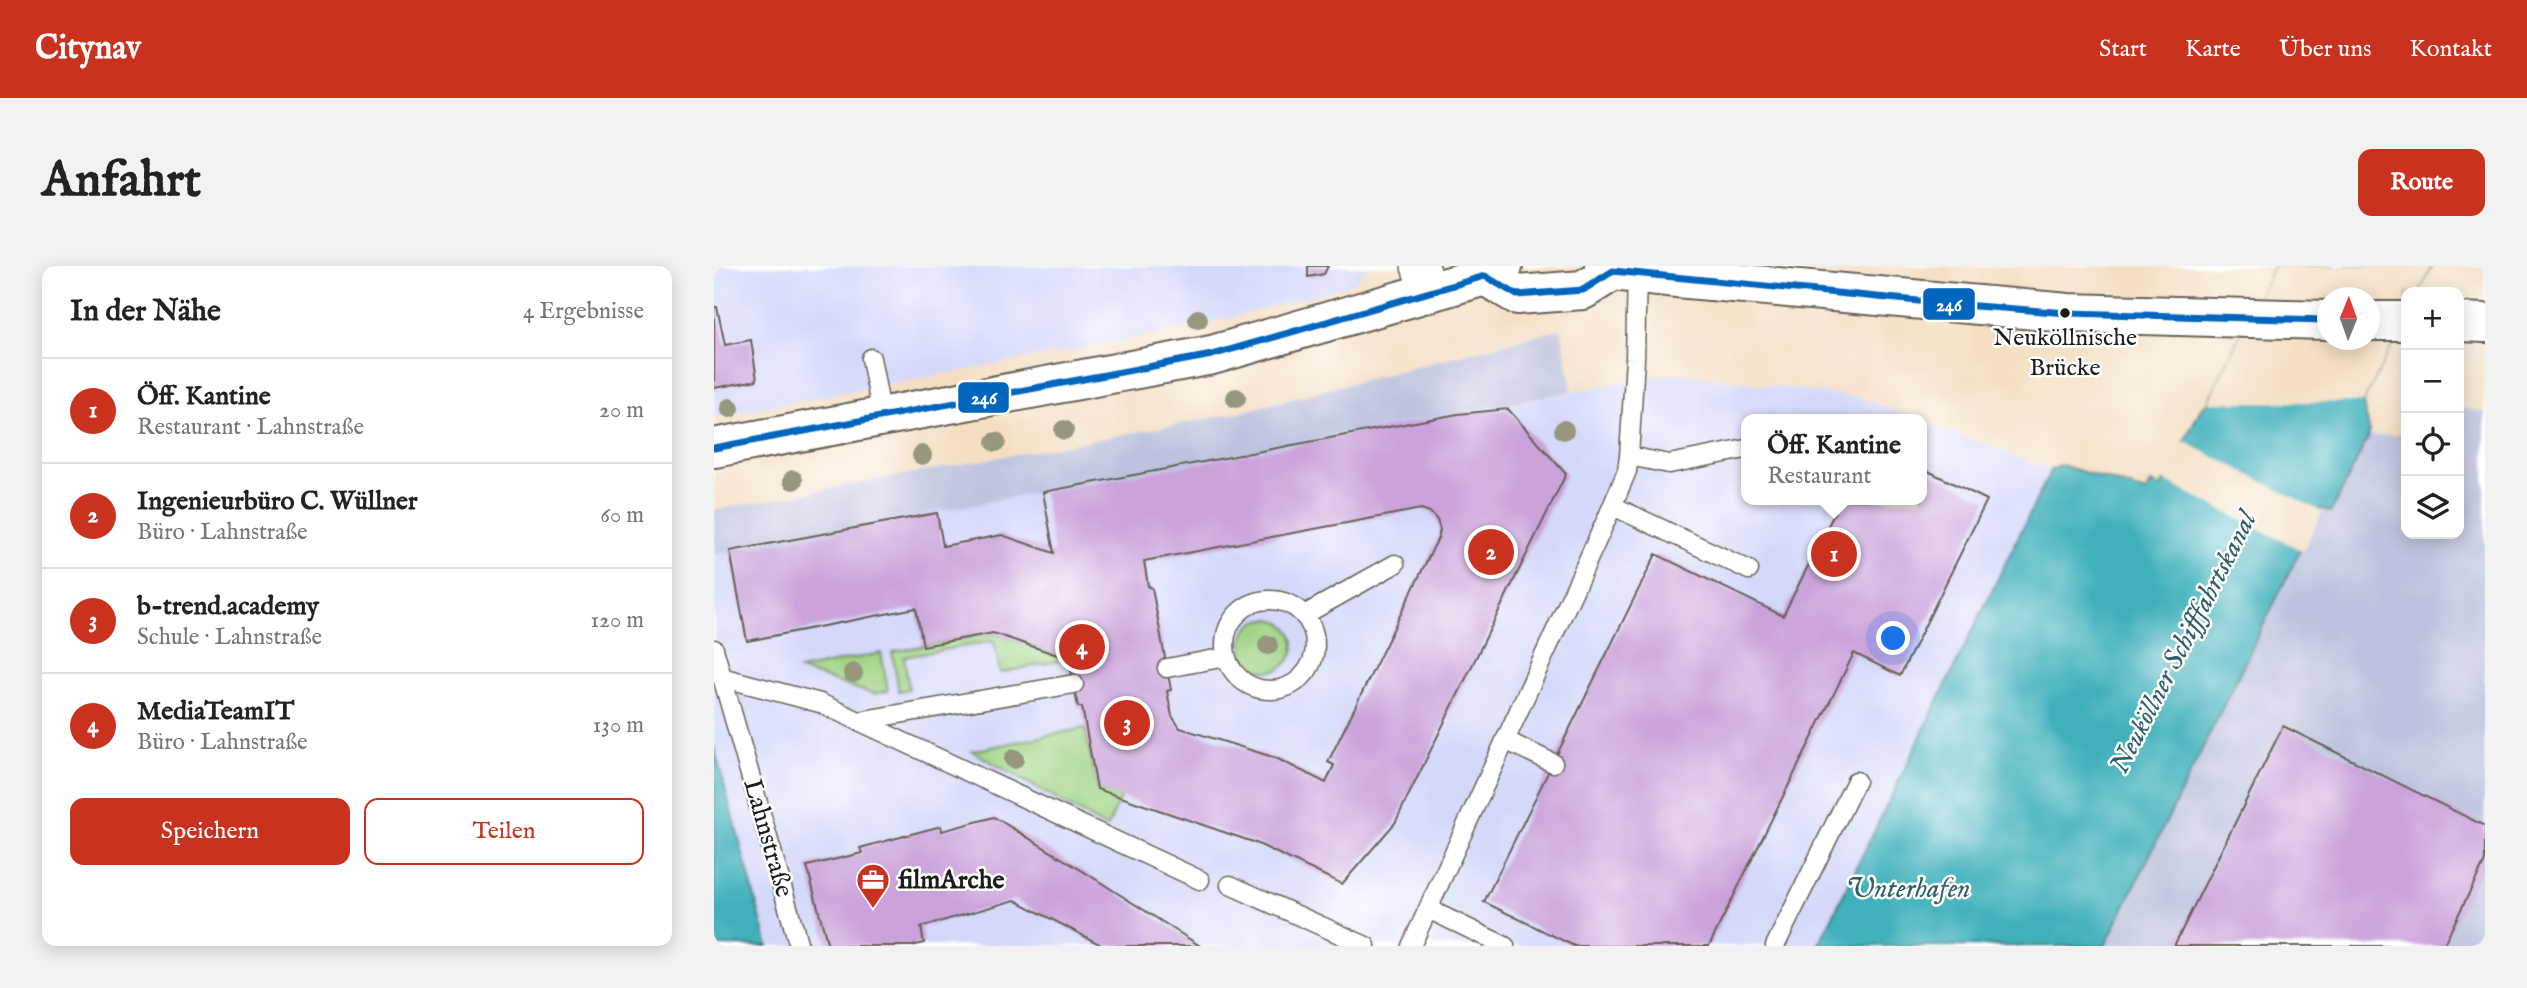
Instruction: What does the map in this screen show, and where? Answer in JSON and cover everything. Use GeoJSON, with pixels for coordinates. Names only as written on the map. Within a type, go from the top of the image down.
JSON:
{"type":"FeatureCollection","features":[{"type":"Feature","properties":{"kind":"street"},"geometry":{"type":"LineString","coordinates":[[714,448],[1212,355],[1425,280],[1490,269],[1517,295],[1583,290],[1618,270],[1936,303],[2068,313],[2317,320]]}},
{"type":"Feature","properties":{"kind":"street"},"geometry":{"type":"LineString","coordinates":[[2464,322],[2485,323]]}},
{"type":"Feature","properties":{"kind":"lane"},"geometry":{"type":"LineString","coordinates":[[1411,946],[1627,471],[1635,359],[1618,270]]}},
{"type":"Feature","properties":{"kind":"lane"},"geometry":{"type":"LineString","coordinates":[[871,358],[882,417]]}},
{"type":"Feature","properties":{"kind":"lane"},"geometry":{"type":"LineString","coordinates":[[1629,456],[1669,464],[1741,450]]}},
{"type":"Feature","properties":{"kind":"lane"},"geometry":{"type":"LineString","coordinates":[[1613,506],[1749,570]]}},
{"type":"Feature","properties":{"kind":"lane"},"geometry":{"type":"LineString","coordinates":[[1304,615],[1395,564]]}},
{"type":"Feature","properties":{"kind":"lane"},"geometry":{"type":"LineString","coordinates":[[1276,600],[1292,605],[1304,615],[1312,628],[1315,644],[1313,660],[1306,674],[1294,685],[1279,691],[1263,690],[1248,686],[1235,676],[1224,647],[1226,631],[1233,617],[1245,606],[1276,600]]}},
{"type":"Feature","properties":{"kind":"lane","name":"Lahnstraße"},"geometry":{"type":"LineString","coordinates":[[714,649],[799,946]]}},
{"type":"Feature","properties":{"kind":"lane"},"geometry":{"type":"LineString","coordinates":[[1167,668],[1226,657]]}},
{"type":"Feature","properties":{"kind":"lane"},"geometry":{"type":"LineString","coordinates":[[722,677],[820,703],[1200,880]]}},
{"type":"Feature","properties":{"kind":"lane"},"geometry":{"type":"LineString","coordinates":[[858,721],[1073,684]]}},
{"type":"Feature","properties":{"kind":"lane"},"geometry":{"type":"LineString","coordinates":[[1505,740],[1553,763]]}},
{"type":"Feature","properties":{"kind":"lane"},"geometry":{"type":"LineString","coordinates":[[1775,946],[1856,780]]}},
{"type":"Feature","properties":{"kind":"lane"},"geometry":{"type":"LineString","coordinates":[[1230,885],[1366,946]]}},
{"type":"Feature","properties":{"kind":"lane"},"geometry":{"type":"LineString","coordinates":[[1428,909],[1505,946]]}},
{"type":"Feature","properties":{"kind":"shaded area"},"geometry":{"type":"Polygon","coordinates":[[[714,266],[1368,266],[1357,280],[1347,286],[1237,316],[1126,340],[714,417],[714,266]]]}},
{"type":"Feature","properties":{"kind":"shaded area"},"geometry":{"type":"Polygon","coordinates":[[[1561,329],[1572,391],[714,554],[714,510],[1233,414],[1561,329]]]}},
{"type":"Feature","properties":{"kind":"shaded area"},"geometry":{"type":"Polygon","coordinates":[[[1674,373],[1862,398],[1905,414],[1741,414],[1741,505],[1927,505],[1927,423],[2051,470],[1818,946],[768,946],[714,747],[714,554],[1044,488],[1674,373]]]}},
{"type":"Feature","properties":{"kind":"shaded area"},"geometry":{"type":"Polygon","coordinates":[[[2464,409],[2485,412],[2485,946],[2105,946],[2321,507],[2331,512],[2369,436],[2397,435],[2401,432],[2401,539],[2464,539],[2464,409]]]}},
{"type":"Feature","properties":{"kind":"green space"},"geometry":{"type":"Polygon","coordinates":[[[1268,619],[1278,621],[1286,627],[1292,635],[1292,655],[1286,663],[1278,669],[1268,671],[1258,669],[1250,663],[1244,655],[1242,645],[1244,635],[1250,627],[1258,621],[1268,619]]]}},
{"type":"Feature","properties":{"kind":"green space"},"geometry":{"type":"Polygon","coordinates":[[[993,633],[1069,659],[1000,673],[994,641],[904,657],[909,689],[899,691],[892,652],[993,633]]]}},
{"type":"Feature","properties":{"kind":"green space"},"geometry":{"type":"Polygon","coordinates":[[[881,653],[888,691],[873,694],[799,670],[881,653]]]}},
{"type":"Feature","properties":{"kind":"green space"},"geometry":{"type":"Polygon","coordinates":[[[1085,728],[1097,789],[1121,796],[1107,828],[972,751],[1085,728]]]}},
{"type":"Feature","properties":{"kind":"water"},"geometry":{"type":"Polygon","coordinates":[[[2274,266],[2432,266],[2422,287],[2401,287],[2401,327],[2363,402],[2369,436],[2331,512],[2321,508],[2105,946],[1818,946],[2051,470],[2062,465],[2146,492],[2151,483],[2161,487],[2200,410],[2208,402],[2274,266]]]}},
{"type":"Feature","properties":{"kind":"water"},"geometry":{"type":"Polygon","coordinates":[[[714,747],[768,946],[714,946],[714,747]]]}},
{"type":"Feature","properties":{"kind":"pier","name":"Neuköllnische Brücke"},"geometry":{"type":"Polygon","coordinates":[[[2274,266],[2432,266],[2422,287],[2401,287],[2401,327],[2363,402],[2208,402],[2274,266]]]}},
{"type":"Feature","properties":{"kind":"pier"},"geometry":{"type":"Polygon","coordinates":[[[2181,440],[2330,516],[2322,512],[2303,551],[2161,479],[2181,440]]]}},
{"type":"Feature","properties":{"kind":"building"},"geometry":{"type":"Polygon","coordinates":[[[1308,266],[1328,266],[1324,274],[1308,277],[1308,266]]]}},
{"type":"Feature","properties":{"kind":"building"},"geometry":{"type":"Polygon","coordinates":[[[714,307],[717,307],[725,345],[751,340],[757,380],[714,388],[714,307]]]}},
{"type":"Feature","properties":{"kind":"building"},"geometry":{"type":"Polygon","coordinates":[[[1508,409],[1566,474],[1395,823],[1342,884],[1256,843],[1097,789],[1082,707],[1078,707],[1069,659],[993,633],[923,646],[916,608],[747,641],[730,551],[937,513],[943,546],[1002,535],[1054,553],[1043,492],[1458,414],[1508,409]],[[1421,509],[1144,561],[1148,586],[1152,588],[1171,690],[1167,691],[1172,716],[1180,728],[1276,758],[1326,783],[1334,765],[1328,762],[1438,538],[1440,530],[1437,520],[1430,512],[1421,509]]]}},
{"type":"Feature","properties":{"kind":"building"},"geometry":{"type":"Polygon","coordinates":[[[1927,470],[1987,500],[1900,676],[1854,653],[1709,946],[1574,946],[1484,902],[1656,554],[1783,616],[1838,505],[1927,505],[1927,470]]]}},
{"type":"Feature","properties":{"kind":"building"},"geometry":{"type":"Polygon","coordinates":[[[2283,726],[2485,826],[2485,861],[2443,946],[2174,946],[2283,726]]]}},
{"type":"Feature","properties":{"kind":"building"},"geometry":{"type":"Polygon","coordinates":[[[994,817],[1200,946],[1103,946],[1015,900],[921,927],[924,943],[912,946],[828,946],[807,866],[862,853],[860,848],[941,826],[942,831],[994,817]]]}},
{"type":"Feature","properties":{"kind":"transit line","name":"246"},"geometry":{"type":"LineString","coordinates":[[714,448],[1212,355],[1485,276],[1517,295],[1583,290],[1613,271],[2068,313],[2317,320]]}},
{"type":"Feature","properties":{"kind":"place","name":"Neuköllnische Brücke"},"geometry":{"type":"Point","coordinates":[2065,313]}},
{"type":"Feature","properties":{"kind":"place","name":"Ingenieurbüro C. Wüllner"},"geometry":{"type":"Point","coordinates":[1491,552]}},
{"type":"Feature","properties":{"kind":"place","name":"Öff. Kantine"},"geometry":{"type":"Point","coordinates":[1834,554]}},
{"type":"Feature","properties":{"kind":"place","name":"MediaTeamIT"},"geometry":{"type":"Point","coordinates":[1082,647]}},
{"type":"Feature","properties":{"kind":"place","name":"b-trend.academy"},"geometry":{"type":"Point","coordinates":[1127,723]}},
{"type":"Feature","properties":{"kind":"place","name":"filmArche"},"geometry":{"type":"Point","coordinates":[873,910]}},
{"type":"Feature","properties":{"kind":"water label","name":"Neuköllner Schifffahrtskanal"},"geometry":{"type":"Point","coordinates":[2184,643]}},
{"type":"Feature","properties":{"kind":"water label","name":"Unterhafen"},"geometry":{"type":"Point","coordinates":[1908,889]}}]}
